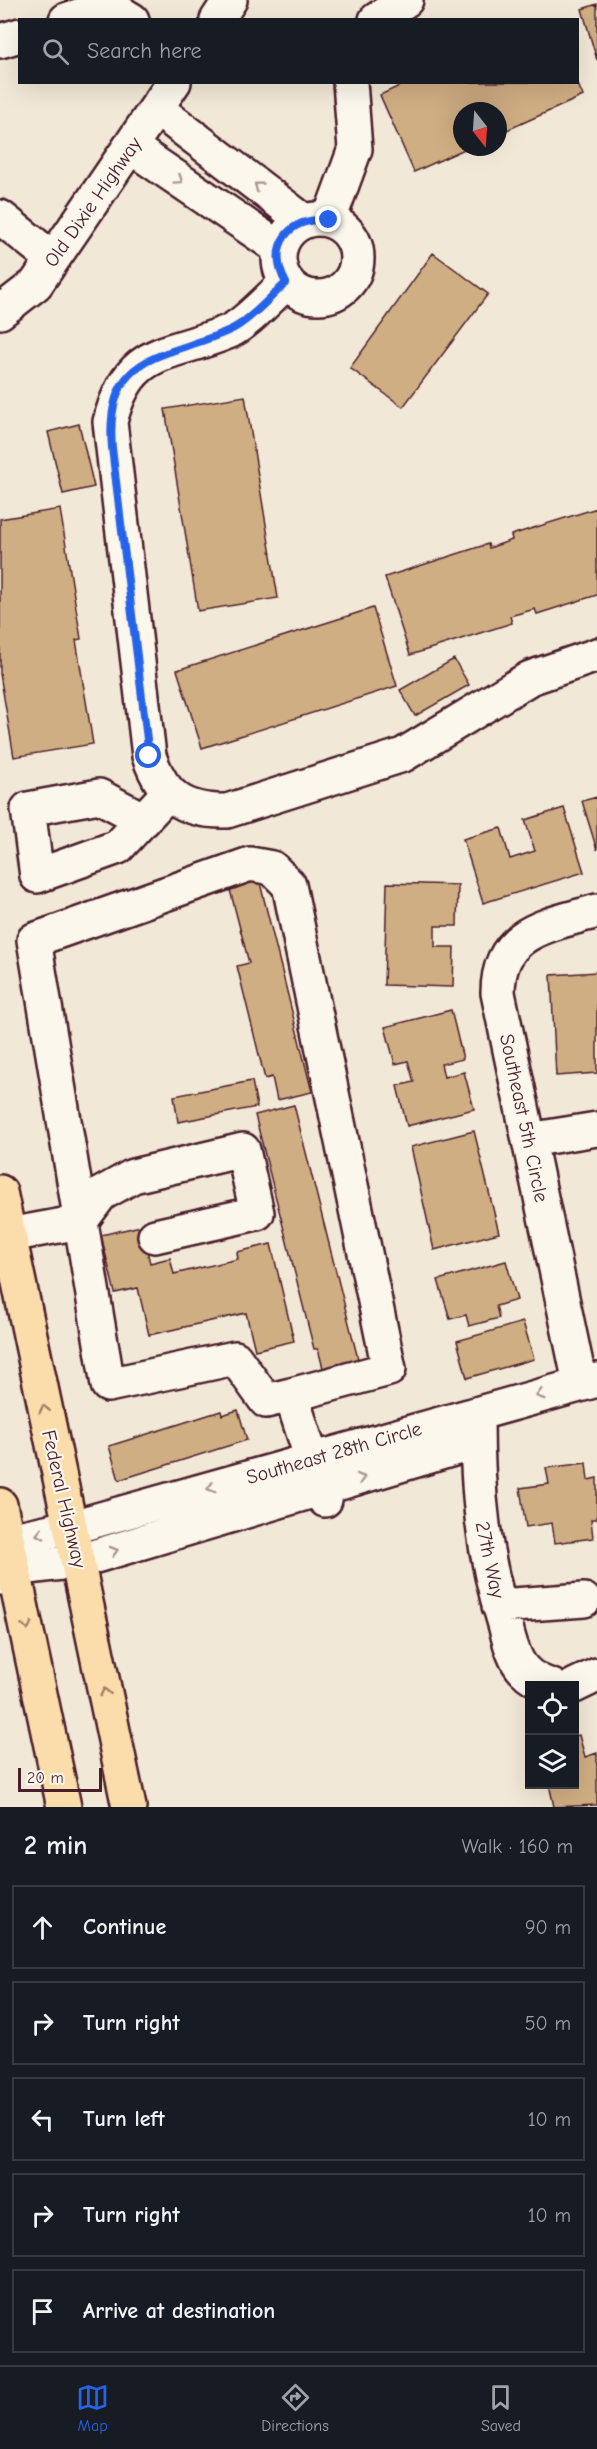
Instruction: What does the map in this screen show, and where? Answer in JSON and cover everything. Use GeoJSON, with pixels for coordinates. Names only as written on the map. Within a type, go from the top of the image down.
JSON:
{"type":"FeatureCollection","features":[{"type":"Feature","properties":{"kind":"main road","name":"Federal Highway"},"geometry":{"type":"LineString","coordinates":[[0,1192],[129,1807]]}},
{"type":"Feature","properties":{"kind":"main road"},"geometry":{"type":"LineString","coordinates":[[0,1505],[6,1557],[64,1807]]}},
{"type":"Feature","properties":{"kind":"street"},"geometry":{"type":"LineString","coordinates":[[217,18],[230,0]]}},
{"type":"Feature","properties":{"kind":"street"},"geometry":{"type":"LineString","coordinates":[[379,18],[406,0]]}},
{"type":"Feature","properties":{"kind":"street"},"geometry":{"type":"LineString","coordinates":[[82,10],[109,6],[129,18]]}},
{"type":"Feature","properties":{"kind":"street"},"geometry":{"type":"LineString","coordinates":[[0,41],[18,36]]}},
{"type":"Feature","properties":{"kind":"street","name":"Old Dixie Highway"},"geometry":{"type":"LineString","coordinates":[[0,312],[36,284],[173,84]]}},
{"type":"Feature","properties":{"kind":"street"},"geometry":{"type":"LineString","coordinates":[[157,109],[316,221],[340,226],[355,245],[357,257],[351,280],[331,296],[319,298],[301,294],[286,283],[279,266],[279,248],[293,227],[316,221],[355,149],[350,84]]}},
{"type":"Feature","properties":{"kind":"street"},"geometry":{"type":"LineString","coordinates":[[131,147],[279,248]]}},
{"type":"Feature","properties":{"kind":"street"},"geometry":{"type":"LineString","coordinates":[[0,218],[53,259]]}},
{"type":"Feature","properties":{"kind":"street"},"geometry":{"type":"LineString","coordinates":[[286,283],[232,330],[176,348],[144,363],[130,374],[116,396],[110,422],[149,756],[156,776],[168,793],[186,805],[206,811],[227,811],[403,755],[530,678],[597,654]]}},
{"type":"Feature","properties":{"kind":"street"},"geometry":{"type":"LineString","coordinates":[[144,820],[168,793]]}},
{"type":"Feature","properties":{"kind":"street"},"geometry":{"type":"LineString","coordinates":[[250,864],[272,868],[289,885],[389,1369],[291,1395],[266,1401],[235,1358],[108,1385],[34,940],[250,864]]}},
{"type":"Feature","properties":{"kind":"street","name":"Southeast 5th Circle"},"geometry":{"type":"LineString","coordinates":[[588,1382],[529,1140],[498,993],[498,972],[506,953],[520,938],[597,911]]}},
{"type":"Feature","properties":{"kind":"street"},"geometry":{"type":"LineString","coordinates":[[529,1140],[597,1129]]}},
{"type":"Feature","properties":{"kind":"street"},"geometry":{"type":"LineString","coordinates":[[9,1235],[80,1222],[101,1194],[134,1176],[243,1150],[257,1213],[155,1236]]}},
{"type":"Feature","properties":{"kind":"street","name":"Southeast 28th Circle"},"geometry":{"type":"LineString","coordinates":[[6,1557],[79,1561],[318,1484],[477,1427],[588,1382]]}},
{"type":"Feature","properties":{"kind":"street"},"geometry":{"type":"LineString","coordinates":[[291,1395],[318,1484]]}},
{"type":"Feature","properties":{"kind":"street","name":"27th Way"},"geometry":{"type":"LineString","coordinates":[[477,1427],[476,1478],[483,1543],[513,1651],[523,1670],[539,1681]]}},
{"type":"Feature","properties":{"kind":"street","name":"Southeast 28th Circle"},"geometry":{"type":"LineString","coordinates":[[6,1557],[72,1527],[318,1484]]}},
{"type":"Feature","properties":{"kind":"street"},"geometry":{"type":"LineString","coordinates":[[499,1606],[584,1600]]}},
{"type":"Feature","properties":{"kind":"street"},"geometry":{"type":"LineString","coordinates":[[579,1684],[597,1675]]}},
{"type":"Feature","properties":{"kind":"building"},"geometry":{"type":"Polygon","coordinates":[[[597,4],[597,60],[582,9],[597,4]]]}},
{"type":"Feature","properties":{"kind":"building"},"geometry":{"type":"Polygon","coordinates":[[[404,84],[578,84],[583,96],[507,130],[507,102],[453,102],[453,154],[414,172],[380,95],[404,84]]]}},
{"type":"Feature","properties":{"kind":"building"},"geometry":{"type":"Polygon","coordinates":[[[433,253],[488,294],[403,407],[350,368],[433,253]]]}},
{"type":"Feature","properties":{"kind":"building"},"geometry":{"type":"Polygon","coordinates":[[[245,396],[278,598],[198,611],[165,409],[245,396]]]}},
{"type":"Feature","properties":{"kind":"building"},"geometry":{"type":"Polygon","coordinates":[[[79,424],[94,487],[63,494],[48,432],[79,424]]]}},
{"type":"Feature","properties":{"kind":"building"},"geometry":{"type":"Polygon","coordinates":[[[597,508],[597,595],[537,614],[535,609],[510,616],[512,623],[410,655],[385,577],[488,544],[489,548],[512,540],[511,535],[597,508]]]}},
{"type":"Feature","properties":{"kind":"building"},"geometry":{"type":"Polygon","coordinates":[[[60,509],[81,639],[76,640],[93,744],[14,757],[0,674],[0,519],[60,509]]]}},
{"type":"Feature","properties":{"kind":"building"},"geometry":{"type":"Polygon","coordinates":[[[373,608],[397,686],[202,748],[177,670],[373,608]]]}},
{"type":"Feature","properties":{"kind":"building"},"geometry":{"type":"Polygon","coordinates":[[[454,659],[469,685],[415,716],[400,690],[454,659]]]}},
{"type":"Feature","properties":{"kind":"building"},"geometry":{"type":"Polygon","coordinates":[[[597,797],[597,850],[582,801],[597,797]]]}},
{"type":"Feature","properties":{"kind":"building"},"geometry":{"type":"Polygon","coordinates":[[[564,808],[584,872],[483,903],[463,839],[501,828],[510,859],[535,851],[525,820],[564,808]]]}},
{"type":"Feature","properties":{"kind":"building"},"geometry":{"type":"Polygon","coordinates":[[[259,879],[312,1092],[277,1100],[272,1077],[265,1079],[237,966],[249,963],[229,886],[259,879]]]}},
{"type":"Feature","properties":{"kind":"building"},"geometry":{"type":"Polygon","coordinates":[[[387,883],[458,885],[457,926],[435,926],[435,947],[454,947],[453,987],[384,985],[387,883]]]}},
{"type":"Feature","properties":{"kind":"building"},"geometry":{"type":"Polygon","coordinates":[[[597,972],[597,1073],[556,1076],[551,975],[597,972]]]}},
{"type":"Feature","properties":{"kind":"building"},"geometry":{"type":"Polygon","coordinates":[[[451,1010],[463,1059],[441,1064],[444,1077],[464,1072],[474,1109],[407,1126],[397,1086],[414,1082],[408,1061],[395,1064],[385,1027],[451,1010]]]}},
{"type":"Feature","properties":{"kind":"building"},"geometry":{"type":"Polygon","coordinates":[[[252,1081],[257,1107],[178,1122],[174,1096],[252,1081]]]}},
{"type":"Feature","properties":{"kind":"building"},"geometry":{"type":"Polygon","coordinates":[[[294,1105],[358,1359],[323,1368],[318,1349],[314,1349],[255,1115],[294,1105]]]}},
{"type":"Feature","properties":{"kind":"building"},"geometry":{"type":"Polygon","coordinates":[[[474,1131],[499,1233],[434,1250],[411,1147],[474,1131]]]}},
{"type":"Feature","properties":{"kind":"building"},"geometry":{"type":"Polygon","coordinates":[[[141,1226],[150,1263],[170,1258],[174,1274],[238,1259],[237,1252],[271,1244],[294,1341],[255,1350],[246,1313],[149,1335],[138,1288],[115,1293],[101,1235],[141,1226]]]}},
{"type":"Feature","properties":{"kind":"building"},"geometry":{"type":"Polygon","coordinates":[[[506,1261],[517,1300],[496,1306],[499,1318],[469,1326],[466,1315],[450,1319],[438,1280],[506,1261]]]}},
{"type":"Feature","properties":{"kind":"building"},"geometry":{"type":"Polygon","coordinates":[[[523,1322],[534,1359],[467,1378],[457,1341],[523,1322]]]}},
{"type":"Feature","properties":{"kind":"building"},"geometry":{"type":"Polygon","coordinates":[[[238,1410],[247,1440],[119,1480],[109,1446],[221,1411],[222,1415],[238,1410]]]}},
{"type":"Feature","properties":{"kind":"building"},"geometry":{"type":"Polygon","coordinates":[[[586,1463],[588,1480],[597,1478],[597,1519],[591,1519],[593,1538],[555,1543],[552,1523],[526,1527],[520,1488],[549,1484],[546,1468],[586,1463]]]}},
{"type":"Feature","properties":{"kind":"building"},"geometry":{"type":"Polygon","coordinates":[[[579,1735],[585,1757],[597,1753],[597,1805],[554,1807],[550,1789],[579,1789],[579,1735]]]}},
{"type":"Feature","properties":{"kind":"route"},"geometry":{"type":"LineString","coordinates":[[149,756],[112,448],[110,422],[116,396],[130,374],[151,358],[232,330],[286,283],[280,272],[278,260],[279,248],[285,236],[293,227],[304,221],[329,220]]}}]}
